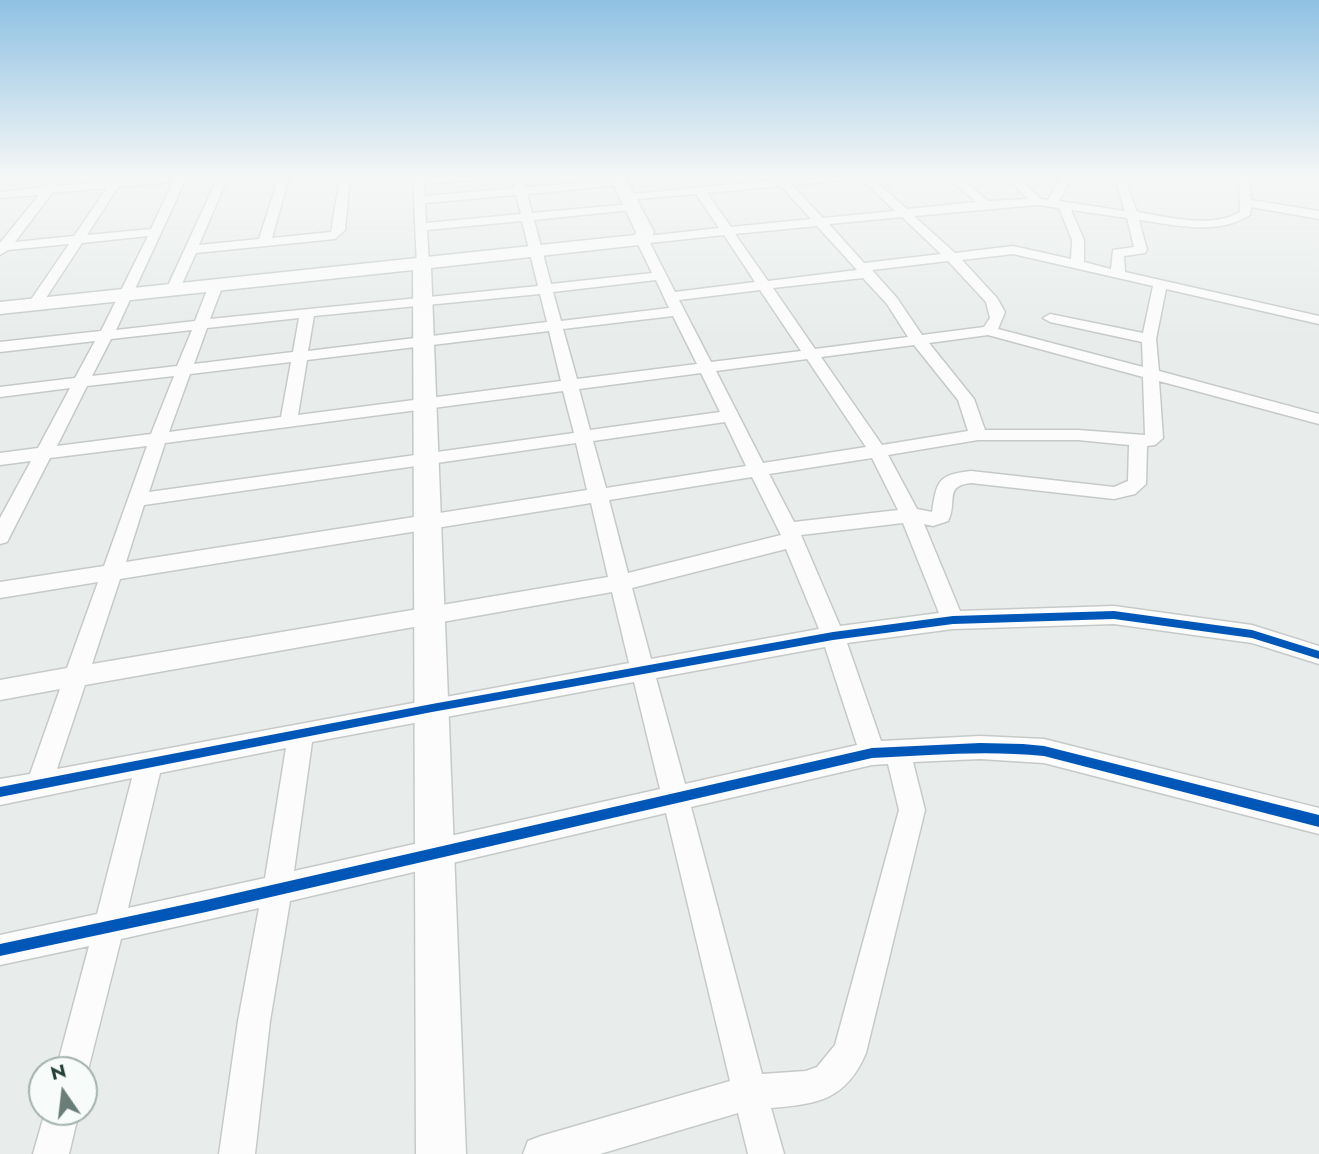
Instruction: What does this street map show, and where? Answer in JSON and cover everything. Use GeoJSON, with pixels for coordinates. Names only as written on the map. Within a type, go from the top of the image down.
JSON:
{"type":"FeatureCollection","features":[{"type":"Feature","properties":{"kind":"street"},"geometry":{"type":"LineString","coordinates":[[2,249],[17,231]]}},
{"type":"Feature","properties":{"kind":"street"},"geometry":{"type":"LineString","coordinates":[[35,304],[84,231]]}},
{"type":"Feature","properties":{"kind":"street"},"geometry":{"type":"LineString","coordinates":[[173,290],[199,231]]}},
{"type":"Feature","properties":{"kind":"street"},"geometry":{"type":"LineString","coordinates":[[264,243],[268,231]]}},
{"type":"Feature","properties":{"kind":"street"},"geometry":{"type":"LineString","coordinates":[[190,250],[264,243],[338,231]]}},
{"type":"Feature","properties":{"kind":"street"},"geometry":{"type":"LineString","coordinates":[[420,231],[427,404],[441,1154]]}},
{"type":"Feature","properties":{"kind":"street"},"geometry":{"type":"LineString","coordinates":[[531,231],[766,1154]]}},
{"type":"Feature","properties":{"kind":"street"},"geometry":{"type":"LineString","coordinates":[[541,1154],[750,1092],[806,1088],[828,1081],[849,1053],[912,810],[790,535],[642,240],[644,231]]}},
{"type":"Feature","properties":{"kind":"street"},"geometry":{"type":"LineString","coordinates":[[0,308],[727,231],[878,452],[910,515],[953,620]]}},
{"type":"Feature","properties":{"kind":"street"},"geometry":{"type":"LineString","coordinates":[[828,231],[906,319],[919,340],[966,399],[978,435]]}},
{"type":"Feature","properties":{"kind":"street"},"geometry":{"type":"LineString","coordinates":[[923,231],[984,291],[997,310],[996,322],[988,331]]}},
{"type":"Feature","properties":{"kind":"street"},"geometry":{"type":"LineString","coordinates":[[1073,231],[1078,240],[1077,265]]}},
{"type":"Feature","properties":{"kind":"street"},"geometry":{"type":"LineString","coordinates":[[1118,273],[1118,253],[1140,250],[1136,231]]}},
{"type":"Feature","properties":{"kind":"street"},"geometry":{"type":"LineString","coordinates":[[0,537],[127,295],[156,232],[2,249]]}},
{"type":"Feature","properties":{"kind":"street"},"geometry":{"type":"LineString","coordinates":[[0,392],[555,325],[763,285],[1013,250],[1319,320]]}},
{"type":"Feature","properties":{"kind":"street"},"geometry":{"type":"LineString","coordinates":[[0,347],[659,276]]}},
{"type":"Feature","properties":{"kind":"street"},"geometry":{"type":"LineString","coordinates":[[0,590],[978,435],[1078,435],[1138,441],[1154,438],[1149,339],[1160,284]]}},
{"type":"Feature","properties":{"kind":"street"},"geometry":{"type":"LineString","coordinates":[[39,784],[158,438],[216,285]]}},
{"type":"Feature","properties":{"kind":"street"},"geometry":{"type":"LineString","coordinates":[[289,421],[307,313]]}},
{"type":"Feature","properties":{"kind":"street"},"geometry":{"type":"LineString","coordinates":[[1050,318],[1149,339]]}},
{"type":"Feature","properties":{"kind":"street"},"geometry":{"type":"LineString","coordinates":[[0,459],[988,331],[1319,419]]}},
{"type":"Feature","properties":{"kind":"street"},"geometry":{"type":"LineString","coordinates":[[137,500],[730,416]]}},
{"type":"Feature","properties":{"kind":"street"},"geometry":{"type":"LineString","coordinates":[[0,690],[621,583],[742,551],[790,535],[910,515],[933,519],[941,516],[945,487],[953,479],[971,477],[1114,493],[1128,490],[1137,484],[1138,441]]}},
{"type":"Feature","properties":{"kind":"street"},"geometry":{"type":"LineString","coordinates":[[0,792],[432,708],[833,636],[953,620],[1114,615],[1252,634],[1319,655]]}},
{"type":"Feature","properties":{"kind":"street"},"geometry":{"type":"LineString","coordinates":[[237,1154],[254,1021],[291,810],[301,733]]}},
{"type":"Feature","properties":{"kind":"street"},"geometry":{"type":"LineString","coordinates":[[0,950],[886,753],[965,748],[1044,751],[1319,821]]}},
{"type":"Feature","properties":{"kind":"street"},"geometry":{"type":"LineString","coordinates":[[77,1056],[149,765]]}},
{"type":"Feature","properties":{"kind":"street"},"geometry":{"type":"LineString","coordinates":[[51,1154],[58,1126]]}},
{"type":"Feature","properties":{"kind":"cycle path"},"geometry":{"type":"LineString","coordinates":[[0,792],[432,708],[833,636],[953,620],[1114,615],[1252,634],[1319,655]]}},
{"type":"Feature","properties":{"kind":"cycle path"},"geometry":{"type":"LineString","coordinates":[[0,950],[206,906],[872,753],[980,748],[1044,751],[1319,821]]}}]}
